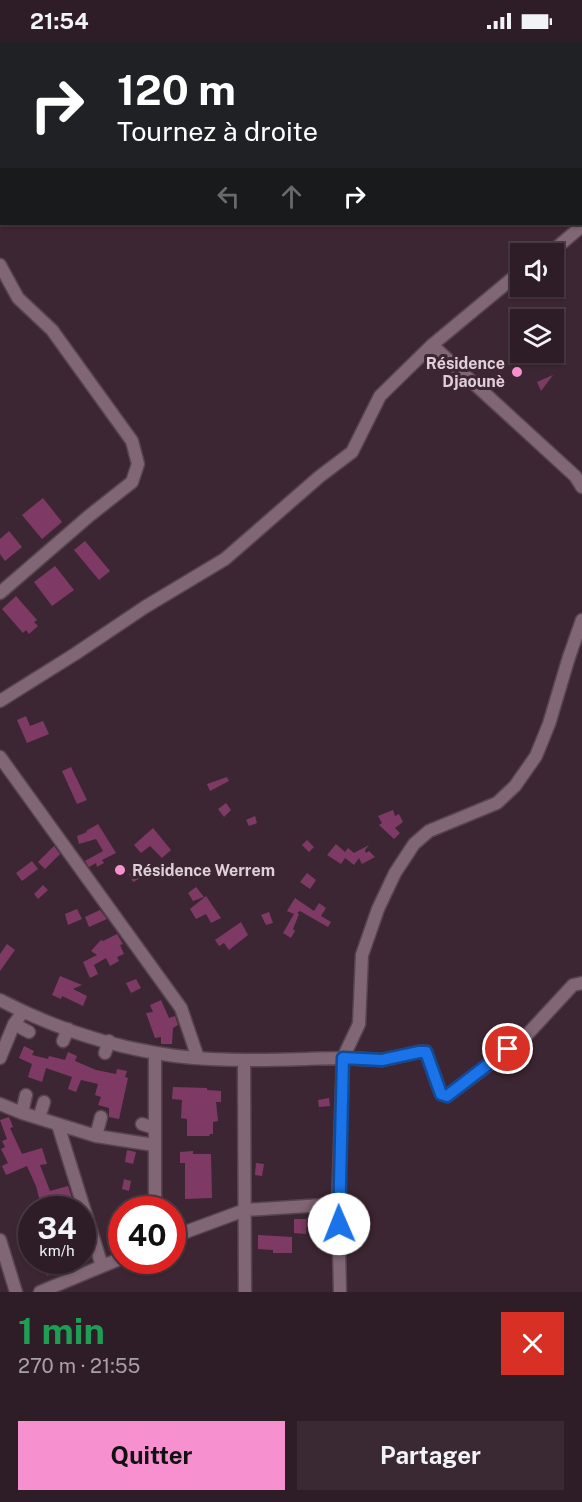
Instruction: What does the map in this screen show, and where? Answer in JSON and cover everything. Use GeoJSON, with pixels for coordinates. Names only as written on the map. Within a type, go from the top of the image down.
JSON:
{"type":"FeatureCollection","features":[{"type":"Feature","properties":{"kind":"street"},"geometry":{"type":"LineString","coordinates":[[562,243],[582,225]]}},
{"type":"Feature","properties":{"kind":"street"},"geometry":{"type":"LineString","coordinates":[[0,265],[18,298],[52,330],[132,441],[138,464],[132,482],[0,593]]}},
{"type":"Feature","properties":{"kind":"street"},"geometry":{"type":"LineString","coordinates":[[0,701],[225,558],[319,477],[352,452],[380,396],[432,345],[510,280]]}},
{"type":"Feature","properties":{"kind":"street"},"geometry":{"type":"LineString","coordinates":[[432,345],[575,476],[582,488]]}},
{"type":"Feature","properties":{"kind":"street"},"geometry":{"type":"LineString","coordinates":[[340,1292],[338,1204],[343,1058],[359,1024],[362,955],[378,909],[395,873],[414,844],[429,831],[497,803],[515,786],[536,756],[549,724],[568,657],[582,620]]}},
{"type":"Feature","properties":{"kind":"street"},"geometry":{"type":"LineString","coordinates":[[0,757],[181,1008],[198,1058]]}},
{"type":"Feature","properties":{"kind":"street"},"geometry":{"type":"LineString","coordinates":[[0,1000],[107,1047],[155,1053],[244,1060],[343,1058],[382,1060],[426,1052],[441,1094],[447,1096],[524,1038],[573,985],[582,983]]}},
{"type":"Feature","properties":{"kind":"street"},"geometry":{"type":"LineString","coordinates":[[0,1058],[14,1024],[23,1012]]}},
{"type":"Feature","properties":{"kind":"street"},"geometry":{"type":"LineString","coordinates":[[14,1024],[28,1032]]}},
{"type":"Feature","properties":{"kind":"street"},"geometry":{"type":"LineString","coordinates":[[63,1041],[68,1029]]}},
{"type":"Feature","properties":{"kind":"street"},"geometry":{"type":"LineString","coordinates":[[155,1053],[149,1074],[148,1126],[154,1145],[155,1196]]}},
{"type":"Feature","properties":{"kind":"street"},"geometry":{"type":"LineString","coordinates":[[244,1060],[245,1292]]}},
{"type":"Feature","properties":{"kind":"street"},"geometry":{"type":"LineString","coordinates":[[22,1113],[26,1095]]}},
{"type":"Feature","properties":{"kind":"street"},"geometry":{"type":"LineString","coordinates":[[39,1118],[44,1102]]}},
{"type":"Feature","properties":{"kind":"street"},"geometry":{"type":"LineString","coordinates":[[0,1104],[96,1136],[154,1145]]}},
{"type":"Feature","properties":{"kind":"street"},"geometry":{"type":"LineString","coordinates":[[96,1136],[101,1117]]}},
{"type":"Feature","properties":{"kind":"street"},"geometry":{"type":"LineString","coordinates":[[58,1125],[102,1266]]}},
{"type":"Feature","properties":{"kind":"street"},"geometry":{"type":"LineString","coordinates":[[186,1232],[245,1210],[338,1204]]}},
{"type":"Feature","properties":{"kind":"street"},"geometry":{"type":"LineString","coordinates":[[0,1240],[16,1292]]}},
{"type":"Feature","properties":{"kind":"street"},"geometry":{"type":"LineString","coordinates":[[40,1292],[108,1264]]}},
{"type":"Feature","properties":{"kind":"building"},"geometry":{"type":"Polygon","coordinates":[[[553,375],[541,391],[537,382],[553,375]]]}},
{"type":"Feature","properties":{"kind":"building"},"geometry":{"type":"Polygon","coordinates":[[[43,498],[62,522],[42,539],[22,515],[43,498]]]}},
{"type":"Feature","properties":{"kind":"building"},"geometry":{"type":"Polygon","coordinates":[[[9,531],[22,547],[5,561],[0,554],[0,539],[9,531]]]}},
{"type":"Feature","properties":{"kind":"building"},"geometry":{"type":"Polygon","coordinates":[[[85,541],[110,571],[99,580],[74,550],[85,541]]]}},
{"type":"Feature","properties":{"kind":"building"},"geometry":{"type":"Polygon","coordinates":[[[55,566],[74,590],[52,606],[34,582],[55,566]]]}},
{"type":"Feature","properties":{"kind":"building"},"geometry":{"type":"Polygon","coordinates":[[[16,596],[37,620],[34,622],[38,626],[29,634],[26,630],[23,633],[2,609],[16,596]]]}},
{"type":"Feature","properties":{"kind":"building"},"geometry":{"type":"Polygon","coordinates":[[[26,716],[30,726],[43,721],[49,734],[27,743],[17,720],[26,716]]]}},
{"type":"Feature","properties":{"kind":"building"},"geometry":{"type":"Polygon","coordinates":[[[71,767],[87,800],[77,804],[62,771],[71,767]]]}},
{"type":"Feature","properties":{"kind":"building"},"geometry":{"type":"Polygon","coordinates":[[[227,777],[229,781],[210,791],[207,784],[227,777]]]}},
{"type":"Feature","properties":{"kind":"building"},"geometry":{"type":"Polygon","coordinates":[[[226,803],[231,810],[224,817],[218,809],[226,803]]]}},
{"type":"Feature","properties":{"kind":"building"},"geometry":{"type":"Polygon","coordinates":[[[393,810],[395,816],[399,814],[403,822],[395,828],[400,833],[394,839],[379,825],[382,823],[378,816],[393,810]]]}},
{"type":"Feature","properties":{"kind":"building"},"geometry":{"type":"Polygon","coordinates":[[[255,816],[257,823],[249,826],[246,820],[255,816]]]}},
{"type":"Feature","properties":{"kind":"building"},"geometry":{"type":"Polygon","coordinates":[[[98,824],[116,853],[102,860],[104,863],[97,867],[96,863],[89,867],[85,861],[103,851],[96,839],[79,844],[77,836],[98,824]]]}},
{"type":"Feature","properties":{"kind":"building"},"geometry":{"type":"Polygon","coordinates":[[[153,828],[171,850],[162,858],[150,846],[141,853],[134,845],[153,828]]]}},
{"type":"Feature","properties":{"kind":"building"},"geometry":{"type":"Polygon","coordinates":[[[307,840],[314,847],[309,852],[302,845],[307,840]]]}},
{"type":"Feature","properties":{"kind":"building"},"geometry":{"type":"Polygon","coordinates":[[[336,844],[345,852],[348,848],[354,853],[369,845],[365,850],[366,853],[369,851],[375,857],[362,864],[359,858],[354,865],[345,858],[341,864],[327,855],[336,844]]]}},
{"type":"Feature","properties":{"kind":"building"},"geometry":{"type":"Polygon","coordinates":[[[54,846],[60,854],[45,869],[38,862],[54,846]]]}},
{"type":"Feature","properties":{"kind":"building"},"geometry":{"type":"Polygon","coordinates":[[[32,861],[38,869],[22,881],[16,873],[32,861]]]}},
{"type":"Feature","properties":{"kind":"building"},"geometry":{"type":"Polygon","coordinates":[[[137,871],[141,878],[133,882],[129,874],[137,871]]]}},
{"type":"Feature","properties":{"kind":"building"},"geometry":{"type":"Polygon","coordinates":[[[307,873],[316,880],[310,889],[300,882],[307,873]]]}},
{"type":"Feature","properties":{"kind":"building"},"geometry":{"type":"Polygon","coordinates":[[[43,885],[48,890],[38,899],[34,894],[43,885]]]}},
{"type":"Feature","properties":{"kind":"building"},"geometry":{"type":"Polygon","coordinates":[[[196,887],[204,897],[193,901],[188,893],[196,887]]]}},
{"type":"Feature","properties":{"kind":"building"},"geometry":{"type":"Polygon","coordinates":[[[206,896],[221,918],[211,923],[206,914],[196,919],[190,909],[206,896]]]}},
{"type":"Feature","properties":{"kind":"building"},"geometry":{"type":"Polygon","coordinates":[[[295,898],[314,911],[319,903],[326,908],[321,916],[331,922],[328,927],[300,911],[297,913],[299,914],[293,929],[295,931],[291,938],[283,933],[294,914],[287,911],[295,898]]]}},
{"type":"Feature","properties":{"kind":"building"},"geometry":{"type":"Polygon","coordinates":[[[77,909],[82,919],[68,925],[65,914],[77,909]]]}},
{"type":"Feature","properties":{"kind":"building"},"geometry":{"type":"Polygon","coordinates":[[[100,910],[107,919],[89,927],[85,917],[100,910]]]}},
{"type":"Feature","properties":{"kind":"building"},"geometry":{"type":"Polygon","coordinates":[[[269,912],[273,923],[266,925],[261,915],[269,912]]]}},
{"type":"Feature","properties":{"kind":"building"},"geometry":{"type":"Polygon","coordinates":[[[241,922],[248,935],[229,950],[224,943],[219,946],[215,940],[241,922]]]}},
{"type":"Feature","properties":{"kind":"building"},"geometry":{"type":"Polygon","coordinates":[[[117,934],[123,944],[120,945],[124,954],[117,957],[119,961],[110,966],[106,958],[94,965],[98,974],[90,978],[83,962],[97,955],[91,951],[101,940],[117,934]]]}},
{"type":"Feature","properties":{"kind":"building"},"geometry":{"type":"Polygon","coordinates":[[[7,944],[15,950],[0,971],[0,954],[7,944]]]}},
{"type":"Feature","properties":{"kind":"building"},"geometry":{"type":"Polygon","coordinates":[[[60,976],[82,985],[73,989],[87,996],[83,1006],[62,996],[61,999],[52,995],[60,976]]]}},
{"type":"Feature","properties":{"kind":"building"},"geometry":{"type":"Polygon","coordinates":[[[136,979],[141,988],[131,993],[126,983],[136,979]]]}},
{"type":"Feature","properties":{"kind":"building"},"geometry":{"type":"Polygon","coordinates":[[[161,1000],[169,1018],[175,1016],[178,1025],[173,1028],[172,1044],[161,1044],[161,1037],[155,1038],[146,1013],[153,1012],[150,1005],[161,1000]]]}},
{"type":"Feature","properties":{"kind":"building"},"geometry":{"type":"Polygon","coordinates":[[[24,1046],[34,1051],[32,1055],[48,1059],[49,1056],[65,1060],[68,1052],[77,1056],[75,1061],[96,1070],[116,1074],[117,1069],[127,1071],[125,1077],[128,1078],[119,1119],[109,1117],[109,1108],[98,1105],[101,1097],[95,1095],[98,1084],[81,1080],[76,1092],[68,1089],[72,1077],[46,1068],[42,1082],[28,1077],[32,1064],[19,1058],[24,1046]]]}},
{"type":"Feature","properties":{"kind":"building"},"geometry":{"type":"Polygon","coordinates":[[[173,1087],[207,1088],[207,1090],[221,1091],[221,1102],[216,1102],[218,1121],[213,1122],[213,1134],[187,1136],[187,1119],[181,1118],[182,1100],[172,1099],[173,1087]]]}},
{"type":"Feature","properties":{"kind":"building"},"geometry":{"type":"Polygon","coordinates":[[[329,1098],[330,1106],[319,1107],[318,1100],[329,1098]]]}},
{"type":"Feature","properties":{"kind":"building"},"geometry":{"type":"Polygon","coordinates":[[[9,1117],[13,1127],[10,1128],[22,1154],[42,1148],[47,1164],[40,1165],[50,1191],[68,1186],[71,1196],[39,1196],[27,1166],[6,1175],[2,1166],[8,1163],[1,1149],[5,1147],[2,1141],[7,1139],[0,1120],[9,1117]]]}},
{"type":"Feature","properties":{"kind":"building"},"geometry":{"type":"Polygon","coordinates":[[[127,1150],[136,1152],[133,1164],[125,1162],[127,1150]]]}},
{"type":"Feature","properties":{"kind":"building"},"geometry":{"type":"Polygon","coordinates":[[[193,1151],[193,1154],[211,1154],[212,1198],[186,1199],[185,1163],[180,1163],[180,1152],[193,1151]]]}},
{"type":"Feature","properties":{"kind":"building"},"geometry":{"type":"Polygon","coordinates":[[[256,1163],[264,1164],[262,1176],[255,1175],[256,1163]]]}},
{"type":"Feature","properties":{"kind":"building"},"geometry":{"type":"Polygon","coordinates":[[[124,1179],[131,1181],[129,1191],[122,1189],[124,1179]]]}},
{"type":"Feature","properties":{"kind":"building"},"geometry":{"type":"Polygon","coordinates":[[[294,1219],[307,1219],[306,1234],[294,1233],[294,1219]]]}},
{"type":"Feature","properties":{"kind":"building"},"geometry":{"type":"Polygon","coordinates":[[[258,1235],[292,1237],[292,1253],[273,1253],[273,1250],[258,1249],[258,1235]]]}},
{"type":"Feature","properties":{"kind":"place","name":"Résidence Djaounè"},"geometry":{"type":"Point","coordinates":[517,372]}},
{"type":"Feature","properties":{"kind":"place","name":"Résidence Werrem"},"geometry":{"type":"Point","coordinates":[120,870]}},
{"type":"Feature","properties":{"kind":"route"},"geometry":{"type":"LineString","coordinates":[[339,1224],[343,1058],[382,1060],[426,1052],[441,1094],[447,1096],[508,1049]]}}]}
